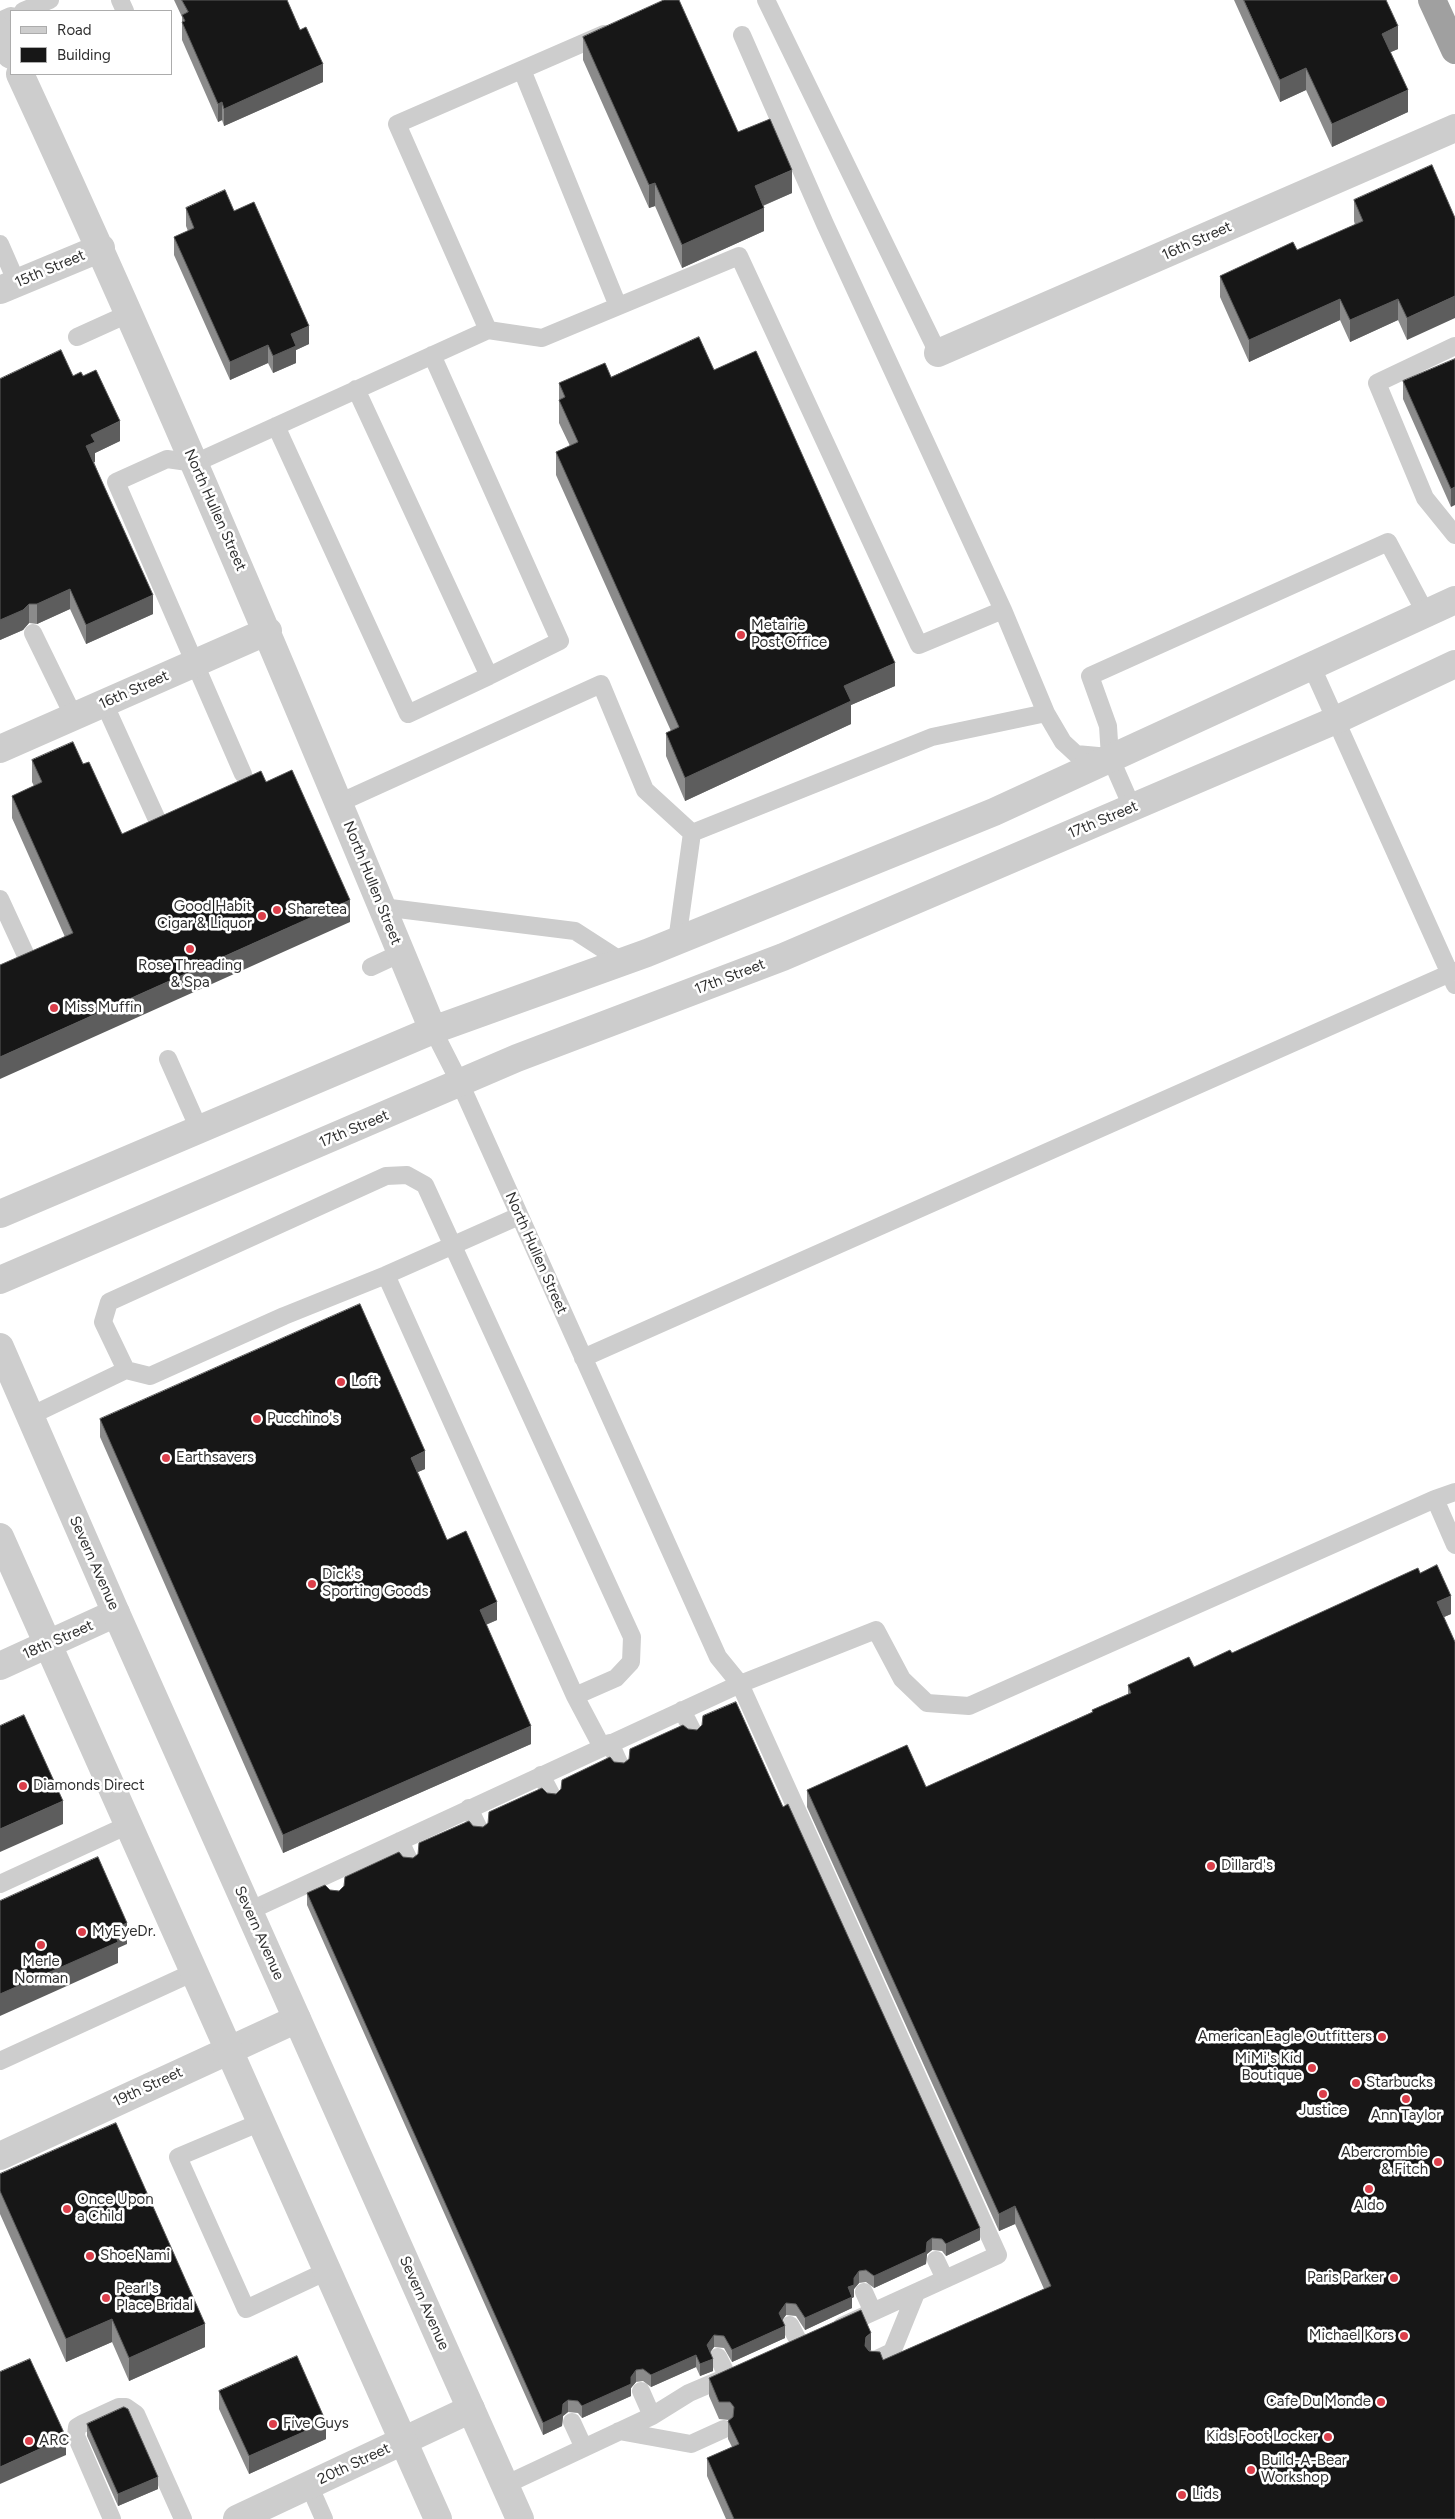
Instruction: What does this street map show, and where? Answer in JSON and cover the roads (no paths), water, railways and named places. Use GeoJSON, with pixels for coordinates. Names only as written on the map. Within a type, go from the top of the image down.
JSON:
{"type":"FeatureCollection","features":[{"type":"Feature","properties":{"kind":"highway"},"geometry":{"type":"LineString","coordinates":[[1432,0],[1455,50]]}},
{"type":"Feature","properties":{"kind":"street"},"geometry":{"type":"LineString","coordinates":[[0,31],[10,53]]}},
{"type":"Feature","properties":{"kind":"street","name":"North Hullen Street"},"geometry":{"type":"LineString","coordinates":[[20,75],[130,313],[268,631],[433,1030]]}},
{"type":"Feature","properties":{"kind":"street","name":"16th Street"},"geometry":{"type":"LineString","coordinates":[[938,353],[1455,128]]}},
{"type":"Feature","properties":{"kind":"street","name":"15th Street"},"geometry":{"type":"LineString","coordinates":[[9,287],[101,248]]}},
{"type":"Feature","properties":{"kind":"street"},"geometry":{"type":"LineString","coordinates":[[0,1214],[433,1030],[623,962],[994,812],[1425,612],[1455,600]]}},
{"type":"Feature","properties":{"kind":"street","name":"16th Street"},"geometry":{"type":"LineString","coordinates":[[0,749],[268,631]]}},
{"type":"Feature","properties":{"kind":"street","name":"17th Street"},"geometry":{"type":"LineString","coordinates":[[0,1280],[517,1058],[783,957],[1336,720],[1455,664]]}},
{"type":"Feature","properties":{"kind":"street","name":"Severn Avenue"},"geometry":{"type":"LineString","coordinates":[[0,1347],[296,2019],[520,2519]]}},
{"type":"Feature","properties":{"kind":"street"},"geometry":{"type":"LineString","coordinates":[[0,1537],[438,2519]]}},
{"type":"Feature","properties":{"kind":"street","name":"18th Street"},"geometry":{"type":"LineString","coordinates":[[0,1666],[116,1613]]}},
{"type":"Feature","properties":{"kind":"street","name":"19th Street"},"geometry":{"type":"LineString","coordinates":[[0,2156],[296,2019]]}},
{"type":"Feature","properties":{"kind":"street","name":"20th Street"},"geometry":{"type":"LineString","coordinates":[[237,2519],[471,2409]]}},
{"type":"Feature","properties":{"kind":"lane"},"geometry":{"type":"LineString","coordinates":[[25,10],[50,0]]}},
{"type":"Feature","properties":{"kind":"lane"},"geometry":{"type":"LineString","coordinates":[[766,0],[938,353]]}},
{"type":"Feature","properties":{"kind":"lane"},"geometry":{"type":"LineString","coordinates":[[488,330],[397,124],[620,27]]}},
{"type":"Feature","properties":{"kind":"lane"},"geometry":{"type":"LineString","coordinates":[[742,35],[825,224],[1003,610],[1046,713],[1063,742],[1076,754],[1110,757]]}},
{"type":"Feature","properties":{"kind":"lane"},"geometry":{"type":"LineString","coordinates":[[522,70],[618,306]]}},
{"type":"Feature","properties":{"kind":"lane"},"geometry":{"type":"LineString","coordinates":[[0,244],[9,287]]}},
{"type":"Feature","properties":{"kind":"lane"},"geometry":{"type":"LineString","coordinates":[[243,774],[116,482],[167,459],[195,463],[488,330],[542,338],[739,256],[919,645],[1003,610]]}},
{"type":"Feature","properties":{"kind":"lane"},"geometry":{"type":"LineString","coordinates":[[77,337],[130,313]]}},
{"type":"Feature","properties":{"kind":"lane"},"geometry":{"type":"LineString","coordinates":[[1454,532],[1425,498],[1377,383],[1455,346]]}},
{"type":"Feature","properties":{"kind":"lane"},"geometry":{"type":"LineString","coordinates":[[276,426],[408,714],[560,641],[432,355]]}},
{"type":"Feature","properties":{"kind":"lane"},"geometry":{"type":"LineString","coordinates":[[356,389],[489,676]]}},
{"type":"Feature","properties":{"kind":"lane"},"geometry":{"type":"LineString","coordinates":[[1132,808],[1110,757],[1108,726],[1090,676],[1388,542],[1425,612]]}},
{"type":"Feature","properties":{"kind":"lane"},"geometry":{"type":"LineString","coordinates":[[33,633],[74,717]]}},
{"type":"Feature","properties":{"kind":"lane"},"geometry":{"type":"LineString","coordinates":[[583,1358],[1453,976],[1311,665]]}},
{"type":"Feature","properties":{"kind":"lane"},"geometry":{"type":"LineString","coordinates":[[339,803],[602,684],[645,790],[692,833]]}},
{"type":"Feature","properties":{"kind":"lane"},"geometry":{"type":"LineString","coordinates":[[104,703],[159,824]]}},
{"type":"Feature","properties":{"kind":"lane"},"geometry":{"type":"LineString","coordinates":[[692,833],[932,737],[1046,713]]}},
{"type":"Feature","properties":{"kind":"lane"},"geometry":{"type":"LineString","coordinates":[[677,941],[692,833]]}},
{"type":"Feature","properties":{"kind":"lane"},"geometry":{"type":"LineString","coordinates":[[0,899],[29,962]]}},
{"type":"Feature","properties":{"kind":"lane"},"geometry":{"type":"LineString","coordinates":[[382,906],[575,931],[623,962]]}},
{"type":"Feature","properties":{"kind":"lane"},"geometry":{"type":"LineString","coordinates":[[371,967],[401,953]]}},
{"type":"Feature","properties":{"kind":"lane","name":"North Hullen Street"},"geometry":{"type":"LineString","coordinates":[[433,1030],[460,1083],[718,1657],[740,1684],[998,2255],[945,2279]]}},
{"type":"Feature","properties":{"kind":"lane"},"geometry":{"type":"LineString","coordinates":[[168,1059],[199,1130]]}},
{"type":"Feature","properties":{"kind":"lane"},"geometry":{"type":"LineString","coordinates":[[126,1370],[103,1322],[109,1302],[386,1176],[407,1175],[425,1185],[632,1636],[631,1662],[616,1678],[575,1696]]}},
{"type":"Feature","properties":{"kind":"lane"},"geometry":{"type":"LineString","coordinates":[[30,1416],[126,1370],[150,1376],[284,1316],[386,1275],[519,1216]]}},
{"type":"Feature","properties":{"kind":"lane"},"geometry":{"type":"LineString","coordinates":[[386,1275],[575,1696],[620,1765]]}},
{"type":"Feature","properties":{"kind":"lane"},"geometry":{"type":"LineString","coordinates":[[250,1911],[682,1710],[740,1684],[876,1630],[902,1680],[927,1703],[969,1706],[1435,1499],[1455,1492]]}},
{"type":"Feature","properties":{"kind":"lane"},"geometry":{"type":"LineString","coordinates":[[1435,1499],[1455,1545]]}},
{"type":"Feature","properties":{"kind":"lane"},"geometry":{"type":"LineString","coordinates":[[682,1710],[693,1732]]}},
{"type":"Feature","properties":{"kind":"lane"},"geometry":{"type":"LineString","coordinates":[[541,1775],[552,1796]]}},
{"type":"Feature","properties":{"kind":"lane"},"geometry":{"type":"LineString","coordinates":[[469,1808],[479,1829]]}},
{"type":"Feature","properties":{"kind":"lane"},"geometry":{"type":"LineString","coordinates":[[0,1884],[128,1825]]}},
{"type":"Feature","properties":{"kind":"lane"},"geometry":{"type":"LineString","coordinates":[[400,1841],[409,1860]]}},
{"type":"Feature","properties":{"kind":"lane"},"geometry":{"type":"LineString","coordinates":[[326,1875],[335,1893]]}},
{"type":"Feature","properties":{"kind":"lane"},"geometry":{"type":"LineString","coordinates":[[0,2061],[194,1972]]}},
{"type":"Feature","properties":{"kind":"lane"},"geometry":{"type":"LineString","coordinates":[[260,2122],[178,2158],[246,2309],[327,2271]]}},
{"type":"Feature","properties":{"kind":"lane"},"geometry":{"type":"LineString","coordinates":[[782,2352],[945,2279],[936,2260]]}},
{"type":"Feature","properties":{"kind":"lane"},"geometry":{"type":"LineString","coordinates":[[864,2292],[873,2312]]}},
{"type":"Feature","properties":{"kind":"lane"},"geometry":{"type":"LineString","coordinates":[[875,2360],[892,2352],[916,2293]]}},
{"type":"Feature","properties":{"kind":"lane"},"geometry":{"type":"LineString","coordinates":[[790,2325],[800,2344]]}},
{"type":"Feature","properties":{"kind":"lane"},"geometry":{"type":"LineString","coordinates":[[718,2357],[728,2376]]}},
{"type":"Feature","properties":{"kind":"lane"},"geometry":{"type":"LineString","coordinates":[[505,2485],[652,2416],[689,2394],[746,2368]]}},
{"type":"Feature","properties":{"kind":"lane"},"geometry":{"type":"LineString","coordinates":[[641,2391],[652,2416]]}},
{"type":"Feature","properties":{"kind":"lane"},"geometry":{"type":"LineString","coordinates":[[112,2519],[76,2436],[77,2427],[126,2406],[136,2414],[182,2519]]}},
{"type":"Feature","properties":{"kind":"lane"},"geometry":{"type":"LineString","coordinates":[[572,2422],[584,2448]]}},
{"type":"Feature","properties":{"kind":"lane"},"geometry":{"type":"LineString","coordinates":[[620,2431],[691,2444],[724,2429]]}},
{"type":"Feature","properties":{"kind":"lane"},"geometry":{"type":"LineString","coordinates":[[309,2485],[324,2519]]}},
{"type":"Feature","properties":{"kind":"place","name":"Metairie Post Office"},"geometry":{"type":"Point","coordinates":[741,635]}},
{"type":"Feature","properties":{"kind":"place","name":"Sharetea"},"geometry":{"type":"Point","coordinates":[277,910]}},
{"type":"Feature","properties":{"kind":"place","name":"Good Habit Cigar & Liquor"},"geometry":{"type":"Point","coordinates":[262,916]}},
{"type":"Feature","properties":{"kind":"place","name":"Rose Threading & Spa"},"geometry":{"type":"Point","coordinates":[190,949]}},
{"type":"Feature","properties":{"kind":"place","name":"Miss Muffin"},"geometry":{"type":"Point","coordinates":[54,1008]}},
{"type":"Feature","properties":{"kind":"place","name":"Loft"},"geometry":{"type":"Point","coordinates":[341,1382]}},
{"type":"Feature","properties":{"kind":"place","name":"Pucchino's"},"geometry":{"type":"Point","coordinates":[257,1419]}},
{"type":"Feature","properties":{"kind":"place","name":"Earthsavers"},"geometry":{"type":"Point","coordinates":[166,1458]}},
{"type":"Feature","properties":{"kind":"place","name":"Dick's Sporting Goods"},"geometry":{"type":"Point","coordinates":[312,1584]}},
{"type":"Feature","properties":{"kind":"place","name":"Diamonds Direct"},"geometry":{"type":"Point","coordinates":[23,1786]}},
{"type":"Feature","properties":{"kind":"place","name":"Dillard's"},"geometry":{"type":"Point","coordinates":[1211,1866]}},
{"type":"Feature","properties":{"kind":"place","name":"MyEyeDr."},"geometry":{"type":"Point","coordinates":[82,1932]}},
{"type":"Feature","properties":{"kind":"place","name":"Merle Norman"},"geometry":{"type":"Point","coordinates":[41,1945]}},
{"type":"Feature","properties":{"kind":"place","name":"American Eagle Outfitters"},"geometry":{"type":"Point","coordinates":[1382,2037]}},
{"type":"Feature","properties":{"kind":"place","name":"MiMi's Kid Boutique"},"geometry":{"type":"Point","coordinates":[1312,2068]}},
{"type":"Feature","properties":{"kind":"place","name":"Starbucks"},"geometry":{"type":"Point","coordinates":[1356,2083]}},
{"type":"Feature","properties":{"kind":"place","name":"Justice"},"geometry":{"type":"Point","coordinates":[1323,2094]}},
{"type":"Feature","properties":{"kind":"place","name":"Ann Taylor"},"geometry":{"type":"Point","coordinates":[1406,2099]}},
{"type":"Feature","properties":{"kind":"place","name":"Abercrombie & Fitch"},"geometry":{"type":"Point","coordinates":[1438,2162]}},
{"type":"Feature","properties":{"kind":"place","name":"Aldo"},"geometry":{"type":"Point","coordinates":[1369,2189]}},
{"type":"Feature","properties":{"kind":"place","name":"Once Upon a Child"},"geometry":{"type":"Point","coordinates":[67,2209]}},
{"type":"Feature","properties":{"kind":"place","name":"ShoeNami"},"geometry":{"type":"Point","coordinates":[90,2256]}},
{"type":"Feature","properties":{"kind":"place","name":"Paris Parker"},"geometry":{"type":"Point","coordinates":[1394,2278]}},
{"type":"Feature","properties":{"kind":"place","name":"Pearl's Place Bridal"},"geometry":{"type":"Point","coordinates":[106,2298]}},
{"type":"Feature","properties":{"kind":"place","name":"Michael Kors"},"geometry":{"type":"Point","coordinates":[1404,2336]}},
{"type":"Feature","properties":{"kind":"place","name":"Cafe Du Monde"},"geometry":{"type":"Point","coordinates":[1381,2402]}},
{"type":"Feature","properties":{"kind":"place","name":"Five Guys"},"geometry":{"type":"Point","coordinates":[273,2424]}},
{"type":"Feature","properties":{"kind":"place","name":"Kids Foot Locker"},"geometry":{"type":"Point","coordinates":[1328,2437]}},
{"type":"Feature","properties":{"kind":"place","name":"ARC"},"geometry":{"type":"Point","coordinates":[29,2441]}},
{"type":"Feature","properties":{"kind":"place","name":"Build-A-Bear Workshop"},"geometry":{"type":"Point","coordinates":[1251,2470]}},
{"type":"Feature","properties":{"kind":"place","name":"Lids"},"geometry":{"type":"Point","coordinates":[1182,2495]}}]}
